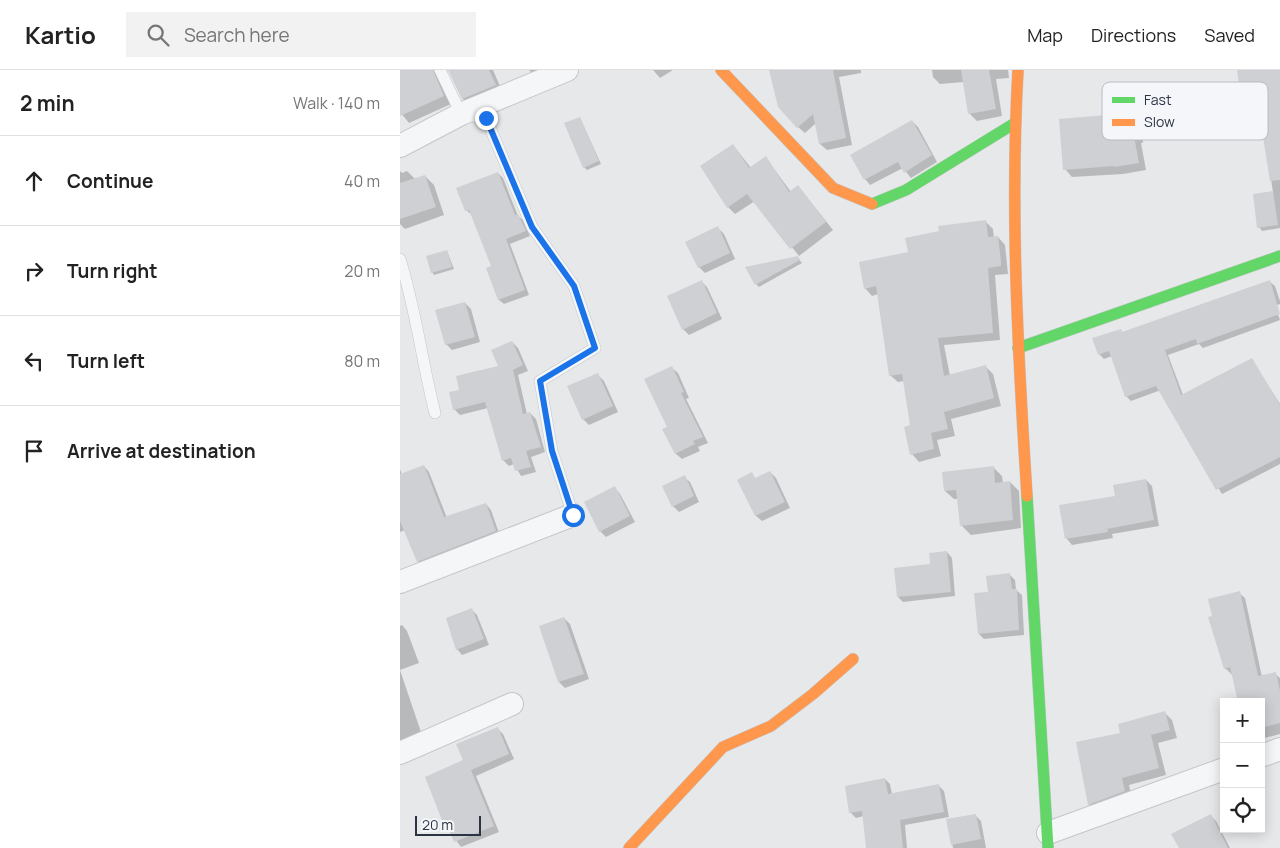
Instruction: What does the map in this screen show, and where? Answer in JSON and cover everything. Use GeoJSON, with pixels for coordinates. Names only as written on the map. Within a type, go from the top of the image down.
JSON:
{"type":"FeatureCollection","features":[{"type":"Feature","properties":{"kind":"street"},"geometry":{"type":"LineString","coordinates":[[400,146],[462,114],[567,70]]}},
{"type":"Feature","properties":{"kind":"street"},"geometry":{"type":"LineString","coordinates":[[721,70],[833,188],[870,205],[906,190],[1015,124]]}},
{"type":"Feature","properties":{"kind":"street"},"geometry":{"type":"LineString","coordinates":[[1018,70],[1015,124],[1018,348],[1048,840],[1220,771]]}},
{"type":"Feature","properties":{"kind":"street"},"geometry":{"type":"LineString","coordinates":[[1018,348],[1280,256]]}},
{"type":"Feature","properties":{"kind":"street"},"geometry":{"type":"LineString","coordinates":[[400,582],[573,515]]}},
{"type":"Feature","properties":{"kind":"street"},"geometry":{"type":"LineString","coordinates":[[629,848],[723,747],[771,726],[813,694],[853,659]]}},
{"type":"Feature","properties":{"kind":"street"},"geometry":{"type":"LineString","coordinates":[[400,753],[512,704]]}},
{"type":"Feature","properties":{"kind":"street"},"geometry":{"type":"LineString","coordinates":[[1265,755],[1280,749]]}},
{"type":"Feature","properties":{"kind":"lane"},"geometry":{"type":"LineString","coordinates":[[440,70],[462,114],[486,118],[532,227],[574,286],[595,348],[540,381],[552,451],[573,515]]}},
{"type":"Feature","properties":{"kind":"lane"},"geometry":{"type":"LineString","coordinates":[[400,260],[410,290],[423,366],[435,413]]}},
{"type":"Feature","properties":{"kind":"building"},"geometry":{"type":"Polygon","coordinates":[[[400,70],[433,70],[444,96],[400,116],[400,70]]]}},
{"type":"Feature","properties":{"kind":"building"},"geometry":{"type":"Polygon","coordinates":[[[448,70],[489,70],[496,85],[462,99],[448,70]]]}},
{"type":"Feature","properties":{"kind":"building"},"geometry":{"type":"Polygon","coordinates":[[[769,70],[833,70],[846,138],[819,144],[813,114],[797,128],[778,107],[769,70]]]}},
{"type":"Feature","properties":{"kind":"building"},"geometry":{"type":"Polygon","coordinates":[[[961,70],[989,70],[996,109],[968,114],[961,70]]]}},
{"type":"Feature","properties":{"kind":"building"},"geometry":{"type":"Polygon","coordinates":[[[1237,70],[1280,70],[1280,180],[1270,181],[1263,140],[1268,140],[1268,82],[1239,82],[1237,70]]]}},
{"type":"Feature","properties":{"kind":"building"},"geometry":{"type":"Polygon","coordinates":[[[1102,115],[1102,140],[1135,140],[1139,163],[1114,167],[1063,170],[1059,119],[1102,115]]]}},
{"type":"Feature","properties":{"kind":"building"},"geometry":{"type":"Polygon","coordinates":[[[580,117],[599,161],[583,168],[564,123],[580,117]]]}},
{"type":"Feature","properties":{"kind":"building"},"geometry":{"type":"Polygon","coordinates":[[[912,120],[932,155],[904,173],[898,162],[864,180],[850,155],[912,120]]]}},
{"type":"Feature","properties":{"kind":"building"},"geometry":{"type":"Polygon","coordinates":[[[733,144],[749,168],[766,156],[789,192],[798,185],[826,222],[790,249],[747,194],[727,208],[700,166],[733,144]]]}},
{"type":"Feature","properties":{"kind":"building"},"geometry":{"type":"Polygon","coordinates":[[[498,172],[515,215],[518,214],[526,231],[506,239],[525,290],[498,300],[486,268],[491,266],[469,210],[465,211],[456,188],[498,172]]]}},
{"type":"Feature","properties":{"kind":"building"},"geometry":{"type":"Polygon","coordinates":[[[425,175],[436,207],[400,219],[400,183],[425,175]]]}},
{"type":"Feature","properties":{"kind":"building"},"geometry":{"type":"Polygon","coordinates":[[[1273,191],[1278,225],[1257,228],[1253,194],[1273,191]]]}},
{"type":"Feature","properties":{"kind":"building"},"geometry":{"type":"Polygon","coordinates":[[[986,220],[988,237],[998,236],[1001,262],[1001,266],[988,268],[993,333],[938,338],[944,376],[986,365],[994,398],[944,412],[948,429],[931,433],[934,449],[910,455],[904,427],[910,425],[902,374],[889,376],[876,286],[864,289],[859,262],[908,252],[905,238],[939,231],[938,226],[986,220]]]}},
{"type":"Feature","properties":{"kind":"building"},"geometry":{"type":"Polygon","coordinates":[[[718,226],[730,253],[698,268],[685,242],[718,226]]]}},
{"type":"Feature","properties":{"kind":"building"},"geometry":{"type":"Polygon","coordinates":[[[447,250],[452,267],[431,273],[426,256],[447,250]]]}},
{"type":"Feature","properties":{"kind":"building"},"geometry":{"type":"Polygon","coordinates":[[[798,256],[800,260],[755,285],[745,267],[798,256]]]}},
{"type":"Feature","properties":{"kind":"building"},"geometry":{"type":"Polygon","coordinates":[[[702,280],[717,313],[682,330],[667,296],[702,280]]]}},
{"type":"Feature","properties":{"kind":"building"},"geometry":{"type":"Polygon","coordinates":[[[1270,280],[1280,314],[1197,344],[1196,339],[1165,350],[1181,395],[1252,358],[1280,405],[1280,457],[1216,490],[1156,386],[1125,397],[1109,351],[1098,355],[1092,338],[1121,329],[1122,332],[1270,280]]]}},
{"type":"Feature","properties":{"kind":"building"},"geometry":{"type":"Polygon","coordinates":[[[465,302],[475,337],[445,345],[435,310],[465,302]]]}},
{"type":"Feature","properties":{"kind":"building"},"geometry":{"type":"Polygon","coordinates":[[[512,341],[523,365],[513,370],[523,414],[530,412],[541,447],[526,451],[531,467],[515,471],[511,458],[502,461],[485,402],[453,410],[449,392],[459,390],[456,376],[498,366],[491,350],[512,341]]]}},
{"type":"Feature","properties":{"kind":"building"},"geometry":{"type":"Polygon","coordinates":[[[672,366],[684,392],[681,393],[703,437],[693,441],[695,444],[675,454],[662,429],[667,427],[644,379],[672,366]]]}},
{"type":"Feature","properties":{"kind":"building"},"geometry":{"type":"Polygon","coordinates":[[[598,373],[613,406],[582,420],[567,386],[598,373]]]}},
{"type":"Feature","properties":{"kind":"building"},"geometry":{"type":"Polygon","coordinates":[[[424,465],[444,517],[486,503],[496,531],[417,562],[400,521],[400,474],[424,465]]]}},
{"type":"Feature","properties":{"kind":"building"},"geometry":{"type":"Polygon","coordinates":[[[994,466],[995,483],[1010,481],[1013,520],[960,526],[956,490],[944,491],[942,472],[994,466]]]}},
{"type":"Feature","properties":{"kind":"building"},"geometry":{"type":"Polygon","coordinates":[[[770,471],[785,502],[755,516],[737,480],[752,472],[755,478],[770,471]]]}},
{"type":"Feature","properties":{"kind":"building"},"geometry":{"type":"Polygon","coordinates":[[[685,475],[694,496],[672,507],[662,486],[685,475]]]}},
{"type":"Feature","properties":{"kind":"building"},"geometry":{"type":"Polygon","coordinates":[[[1146,479],[1154,520],[1107,529],[1108,532],[1065,539],[1059,505],[1115,496],[1113,485],[1146,479]]]}},
{"type":"Feature","properties":{"kind":"building"},"geometry":{"type":"Polygon","coordinates":[[[615,486],[630,516],[599,532],[584,502],[615,486]]]}},
{"type":"Feature","properties":{"kind":"building"},"geometry":{"type":"Polygon","coordinates":[[[947,551],[951,592],[897,597],[894,568],[930,564],[929,553],[947,551]]]}},
{"type":"Feature","properties":{"kind":"building"},"geometry":{"type":"Polygon","coordinates":[[[1010,573],[1012,589],[1017,589],[1019,630],[978,634],[974,593],[988,592],[986,576],[1010,573]]]}},
{"type":"Feature","properties":{"kind":"building"},"geometry":{"type":"Polygon","coordinates":[[[1240,591],[1258,676],[1276,672],[1280,691],[1280,723],[1265,727],[1265,698],[1237,698],[1230,667],[1224,669],[1208,617],[1212,616],[1208,599],[1240,591]]]}},
{"type":"Feature","properties":{"kind":"building"},"geometry":{"type":"Polygon","coordinates":[[[472,608],[484,639],[456,650],[446,618],[472,608]]]}},
{"type":"Feature","properties":{"kind":"building"},"geometry":{"type":"Polygon","coordinates":[[[564,617],[584,674],[558,682],[539,626],[564,617]]]}},
{"type":"Feature","properties":{"kind":"building"},"geometry":{"type":"Polygon","coordinates":[[[1165,711],[1170,730],[1151,735],[1159,768],[1122,778],[1125,791],[1088,805],[1076,742],[1120,733],[1118,724],[1165,711]]]}},
{"type":"Feature","properties":{"kind":"building"},"geometry":{"type":"Polygon","coordinates":[[[498,727],[509,754],[471,770],[494,826],[454,842],[448,827],[445,828],[425,777],[463,760],[456,744],[498,727]]]}},
{"type":"Feature","properties":{"kind":"building"},"geometry":{"type":"Polygon","coordinates":[[[885,778],[888,794],[939,784],[944,812],[900,820],[903,848],[866,848],[862,811],[849,813],[845,786],[885,778]]]}},
{"type":"Feature","properties":{"kind":"building"},"geometry":{"type":"Polygon","coordinates":[[[976,814],[981,839],[951,845],[946,819],[976,814]]]}},
{"type":"Feature","properties":{"kind":"building"},"geometry":{"type":"Polygon","coordinates":[[[1211,814],[1228,848],[1179,848],[1171,834],[1211,814]]]}},
{"type":"Feature","properties":{"kind":"traffic: fast"},"geometry":{"type":"LineString","coordinates":[[872,204],[906,190],[1015,123]]}},
{"type":"Feature","properties":{"kind":"traffic: fast"},"geometry":{"type":"LineString","coordinates":[[1018,348],[1280,256]]}},
{"type":"Feature","properties":{"kind":"traffic: fast"},"geometry":{"type":"LineString","coordinates":[[1027,496],[1048,848]]}},
{"type":"Feature","properties":{"kind":"traffic: slow"},"geometry":{"type":"LineString","coordinates":[[721,70],[833,188],[872,204]]}},
{"type":"Feature","properties":{"kind":"traffic: slow"},"geometry":{"type":"LineString","coordinates":[[1018,70],[1015,177],[1016,283],[1027,496]]}},
{"type":"Feature","properties":{"kind":"traffic: slow"},"geometry":{"type":"LineString","coordinates":[[629,848],[723,747],[771,726],[813,694],[853,659]]}},
{"type":"Feature","properties":{"kind":"route"},"geometry":{"type":"LineString","coordinates":[[486,118],[532,227],[574,286],[595,348],[540,381],[552,451],[573,515]]}}]}
